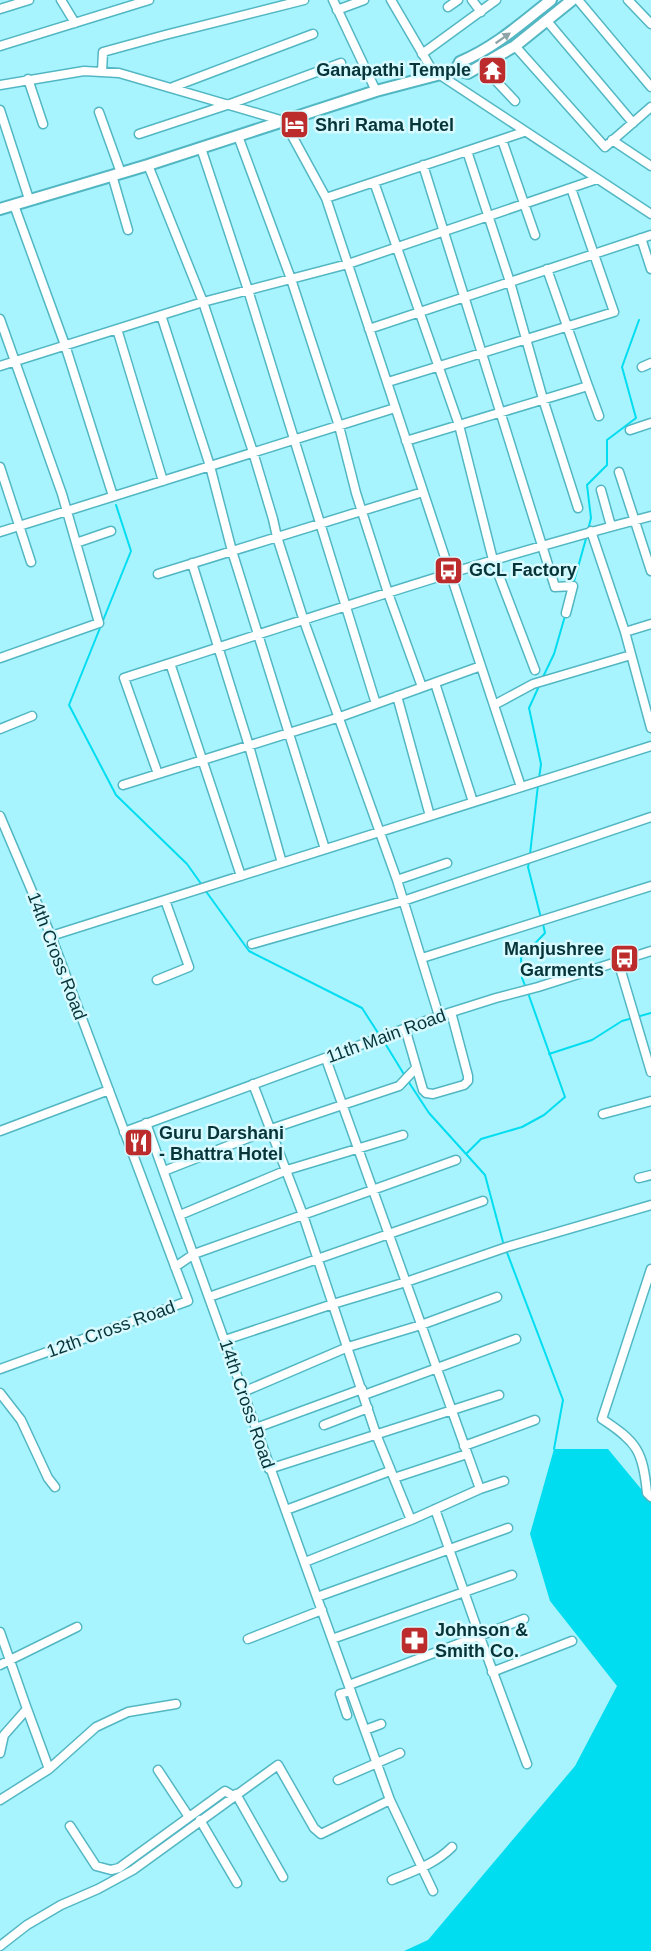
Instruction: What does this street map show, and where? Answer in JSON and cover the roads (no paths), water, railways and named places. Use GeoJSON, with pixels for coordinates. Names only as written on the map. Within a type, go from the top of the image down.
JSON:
{"type":"FeatureCollection","features":[{"type":"Feature","properties":{"kind":"main road"},"geometry":{"type":"LineString","coordinates":[[456,70],[460,62],[474,56],[505,36],[551,0]]}},
{"type":"Feature","properties":{"kind":"main road"},"geometry":{"type":"LineString","coordinates":[[0,209],[148,165],[376,91],[456,70],[468,73],[515,46],[572,0]]}},
{"type":"Feature","properties":{"kind":"street"},"geometry":{"type":"LineString","coordinates":[[0,9],[29,0]]}},
{"type":"Feature","properties":{"kind":"street"},"geometry":{"type":"LineString","coordinates":[[61,0],[75,23]]}},
{"type":"Feature","properties":{"kind":"street"},"geometry":{"type":"LineString","coordinates":[[0,46],[149,0]]}},
{"type":"Feature","properties":{"kind":"street"},"geometry":{"type":"LineString","coordinates":[[102,72],[103,52],[165,34],[304,0]]}},
{"type":"Feature","properties":{"kind":"street"},"geometry":{"type":"LineString","coordinates":[[333,0],[376,91]]}},
{"type":"Feature","properties":{"kind":"street"},"geometry":{"type":"LineString","coordinates":[[338,10],[364,0]]}},
{"type":"Feature","properties":{"kind":"street"},"geometry":{"type":"LineString","coordinates":[[390,0],[422,54],[438,75],[651,214]]}},
{"type":"Feature","properties":{"kind":"street"},"geometry":{"type":"LineString","coordinates":[[448,7],[458,0]]}},
{"type":"Feature","properties":{"kind":"street"},"geometry":{"type":"LineString","coordinates":[[472,0],[481,12]]}},
{"type":"Feature","properties":{"kind":"street"},"geometry":{"type":"LineString","coordinates":[[422,54],[496,0]]}},
{"type":"Feature","properties":{"kind":"street"},"geometry":{"type":"LineString","coordinates":[[578,0],[651,87]]}},
{"type":"Feature","properties":{"kind":"street"},"geometry":{"type":"LineString","coordinates":[[628,0],[651,24]]}},
{"type":"Feature","properties":{"kind":"street"},"geometry":{"type":"LineString","coordinates":[[547,21],[633,123]]}},
{"type":"Feature","properties":{"kind":"street"},"geometry":{"type":"LineString","coordinates":[[172,87],[313,34]]}},
{"type":"Feature","properties":{"kind":"street"},"geometry":{"type":"LineString","coordinates":[[515,46],[605,147],[633,123],[649,113]]}},
{"type":"Feature","properties":{"kind":"street"},"geometry":{"type":"LineString","coordinates":[[139,134],[230,104],[341,63]]}},
{"type":"Feature","properties":{"kind":"street"},"geometry":{"type":"LineString","coordinates":[[482,66],[515,101]]}},
{"type":"Feature","properties":{"kind":"street"},"geometry":{"type":"LineString","coordinates":[[0,85],[84,71],[119,73],[284,121],[326,198],[521,787]]}},
{"type":"Feature","properties":{"kind":"street"},"geometry":{"type":"LineString","coordinates":[[28,79],[43,124]]}},
{"type":"Feature","properties":{"kind":"street"},"geometry":{"type":"LineString","coordinates":[[0,110],[29,199]]}},
{"type":"Feature","properties":{"kind":"street"},"geometry":{"type":"LineString","coordinates":[[99,112],[117,174],[128,230]]}},
{"type":"Feature","properties":{"kind":"street"},"geometry":{"type":"LineString","coordinates":[[326,198],[524,132]]}},
{"type":"Feature","properties":{"kind":"street"},"geometry":{"type":"LineString","coordinates":[[238,136],[291,279],[339,426],[362,512],[388,593],[422,687]]}},
{"type":"Feature","properties":{"kind":"street"},"geometry":{"type":"LineString","coordinates":[[502,140],[535,235]]}},
{"type":"Feature","properties":{"kind":"street"},"geometry":{"type":"LineString","coordinates":[[612,140],[651,166]]}},
{"type":"Feature","properties":{"kind":"street"},"geometry":{"type":"LineString","coordinates":[[201,148],[248,290],[376,704]]}},
{"type":"Feature","properties":{"kind":"street"},"geometry":{"type":"LineString","coordinates":[[467,151],[510,282],[543,399],[578,508]]}},
{"type":"Feature","properties":{"kind":"street"},"geometry":{"type":"LineString","coordinates":[[148,165],[203,302],[304,621],[397,880],[439,1016]]}},
{"type":"Feature","properties":{"kind":"street"},"geometry":{"type":"LineString","coordinates":[[423,165],[555,587],[573,586],[566,613]]}},
{"type":"Feature","properties":{"kind":"street"},"geometry":{"type":"LineString","coordinates":[[0,366],[203,302],[348,264],[597,179]]}},
{"type":"Feature","properties":{"kind":"street"},"geometry":{"type":"LineString","coordinates":[[374,182],[395,248],[459,425],[494,560],[536,670]]}},
{"type":"Feature","properties":{"kind":"street"},"geometry":{"type":"LineString","coordinates":[[388,382],[614,312],[571,188]]}},
{"type":"Feature","properties":{"kind":"street"},"geometry":{"type":"LineString","coordinates":[[14,205],[65,345],[113,496]]}},
{"type":"Feature","properties":{"kind":"street"},"geometry":{"type":"LineString","coordinates":[[369,329],[651,235]]}},
{"type":"Feature","properties":{"kind":"street"},"geometry":{"type":"LineString","coordinates":[[641,238],[651,269]]}},
{"type":"Feature","properties":{"kind":"street"},"geometry":{"type":"LineString","coordinates":[[547,269],[599,416]]}},
{"type":"Feature","properties":{"kind":"street"},"geometry":{"type":"LineString","coordinates":[[161,315],[210,466],[232,551],[325,849]]}},
{"type":"Feature","properties":{"kind":"street"},"geometry":{"type":"LineString","coordinates":[[0,319],[62,494],[99,622],[0,658]]}},
{"type":"Feature","properties":{"kind":"street"},"geometry":{"type":"LineString","coordinates":[[117,329],[163,480]]}},
{"type":"Feature","properties":{"kind":"street"},"geometry":{"type":"LineString","coordinates":[[642,367],[651,363]]}},
{"type":"Feature","properties":{"kind":"street"},"geometry":{"type":"LineString","coordinates":[[406,441],[588,386]]}},
{"type":"Feature","properties":{"kind":"street"},"geometry":{"type":"LineString","coordinates":[[0,532],[395,408]]}},
{"type":"Feature","properties":{"kind":"street"},"geometry":{"type":"LineString","coordinates":[[630,429],[651,423]]}},
{"type":"Feature","properties":{"kind":"street"},"geometry":{"type":"LineString","coordinates":[[0,467],[32,562]]}},
{"type":"Feature","properties":{"kind":"street"},"geometry":{"type":"LineString","coordinates":[[619,472],[651,571]]}},
{"type":"Feature","properties":{"kind":"street"},"geometry":{"type":"LineString","coordinates":[[601,490],[611,526]]}},
{"type":"Feature","properties":{"kind":"street"},"geometry":{"type":"LineString","coordinates":[[158,574],[423,492]]}},
{"type":"Feature","properties":{"kind":"street"},"geometry":{"type":"LineString","coordinates":[[158,774],[124,678],[449,573],[591,531],[651,516]]}},
{"type":"Feature","properties":{"kind":"street"},"geometry":{"type":"LineString","coordinates":[[75,543],[111,531]]}},
{"type":"Feature","properties":{"kind":"street"},"geometry":{"type":"LineString","coordinates":[[591,531],[625,632],[651,728]]}},
{"type":"Feature","properties":{"kind":"street"},"geometry":{"type":"LineString","coordinates":[[192,564],[249,746],[282,863]]}},
{"type":"Feature","properties":{"kind":"street"},"geometry":{"type":"LineString","coordinates":[[625,632],[651,624]]}},
{"type":"Feature","properties":{"kind":"street"},"geometry":{"type":"LineString","coordinates":[[494,705],[533,684],[631,655]]}},
{"type":"Feature","properties":{"kind":"street"},"geometry":{"type":"LineString","coordinates":[[170,663],[240,876]]}},
{"type":"Feature","properties":{"kind":"street"},"geometry":{"type":"LineString","coordinates":[[123,785],[340,717],[481,666]]}},
{"type":"Feature","properties":{"kind":"street"},"geometry":{"type":"LineString","coordinates":[[435,683],[473,802]]}},
{"type":"Feature","properties":{"kind":"street"},"geometry":{"type":"LineString","coordinates":[[397,696],[430,816]]}},
{"type":"Feature","properties":{"kind":"street"},"geometry":{"type":"LineString","coordinates":[[0,729],[32,716]]}},
{"type":"Feature","properties":{"kind":"street"},"geometry":{"type":"LineString","coordinates":[[51,936],[651,746]]}},
{"type":"Feature","properties":{"kind":"street","name":"14th Cross Road"},"geometry":{"type":"LineString","coordinates":[[0,816],[51,936],[124,1132]]}},
{"type":"Feature","properties":{"kind":"street"},"geometry":{"type":"LineString","coordinates":[[252,944],[403,901],[651,817]]}},
{"type":"Feature","properties":{"kind":"street"},"geometry":{"type":"LineString","coordinates":[[397,880],[447,863]]}},
{"type":"Feature","properties":{"kind":"street"},"geometry":{"type":"LineString","coordinates":[[422,958],[650,888]]}},
{"type":"Feature","properties":{"kind":"street"},"geometry":{"type":"LineString","coordinates":[[157,980],[189,967],[165,900]]}},
{"type":"Feature","properties":{"kind":"street","name":"11th Main Road"},"geometry":{"type":"LineString","coordinates":[[124,1132],[439,1016],[651,951]]}},
{"type":"Feature","properties":{"kind":"street"},"geometry":{"type":"LineString","coordinates":[[618,961],[650,1068]]}},
{"type":"Feature","properties":{"kind":"street"},"geometry":{"type":"LineString","coordinates":[[405,1028],[426,1094],[464,1085],[468,1081],[451,1012]]}},
{"type":"Feature","properties":{"kind":"street"},"geometry":{"type":"LineString","coordinates":[[326,1059],[480,1489]]}},
{"type":"Feature","properties":{"kind":"street"},"geometry":{"type":"LineString","coordinates":[[164,1171],[271,1129],[399,1086],[417,1068]]}},
{"type":"Feature","properties":{"kind":"street"},"geometry":{"type":"LineString","coordinates":[[253,1084],[303,1215],[376,1434],[411,1520]]}},
{"type":"Feature","properties":{"kind":"street"},"geometry":{"type":"LineString","coordinates":[[0,1131],[109,1090]]}},
{"type":"Feature","properties":{"kind":"street"},"geometry":{"type":"LineString","coordinates":[[603,1114],[651,1101]]}},
{"type":"Feature","properties":{"kind":"street","name":"14th Cross Road"},"geometry":{"type":"LineString","coordinates":[[146,1123],[390,1800],[433,1891]]}},
{"type":"Feature","properties":{"kind":"street","name":"12th Cross Road"},"geometry":{"type":"LineString","coordinates":[[0,1369],[188,1300],[124,1132]]}},
{"type":"Feature","properties":{"kind":"street"},"geometry":{"type":"LineString","coordinates":[[180,1215],[287,1170],[403,1135]]}},
{"type":"Feature","properties":{"kind":"street"},"geometry":{"type":"LineString","coordinates":[[175,1267],[194,1254],[456,1160]]}},
{"type":"Feature","properties":{"kind":"street"},"geometry":{"type":"LineString","coordinates":[[639,1178],[651,1175]]}},
{"type":"Feature","properties":{"kind":"street"},"geometry":{"type":"LineString","coordinates":[[209,1297],[483,1201]]}},
{"type":"Feature","properties":{"kind":"street"},"geometry":{"type":"LineString","coordinates":[[225,1340],[507,1247],[651,1205]]}},
{"type":"Feature","properties":{"kind":"street"},"geometry":{"type":"LineString","coordinates":[[651,1269],[602,1419],[628,1438],[642,1457],[647,1493],[651,1497]]}},
{"type":"Feature","properties":{"kind":"street"},"geometry":{"type":"LineString","coordinates":[[243,1392],[348,1347],[421,1325],[496,1297]]}},
{"type":"Feature","properties":{"kind":"street"},"geometry":{"type":"LineString","coordinates":[[256,1428],[437,1369],[516,1339]]}},
{"type":"Feature","properties":{"kind":"street"},"geometry":{"type":"LineString","coordinates":[[0,1393],[21,1420],[48,1478],[56,1487]]}},
{"type":"Feature","properties":{"kind":"street"},"geometry":{"type":"LineString","coordinates":[[270,1469],[499,1395]]}},
{"type":"Feature","properties":{"kind":"street"},"geometry":{"type":"LineString","coordinates":[[324,1425],[368,1408]]}},
{"type":"Feature","properties":{"kind":"street"},"geometry":{"type":"LineString","coordinates":[[286,1510],[466,1450],[535,1420]]}},
{"type":"Feature","properties":{"kind":"street"},"geometry":{"type":"LineString","coordinates":[[305,1562],[504,1481]]}},
{"type":"Feature","properties":{"kind":"street"},"geometry":{"type":"LineString","coordinates":[[435,1509],[527,1764]]}},
{"type":"Feature","properties":{"kind":"street"},"geometry":{"type":"LineString","coordinates":[[317,1597],[508,1528]]}},
{"type":"Feature","properties":{"kind":"street"},"geometry":{"type":"LineString","coordinates":[[332,1639],[512,1575]]}},
{"type":"Feature","properties":{"kind":"street"},"geometry":{"type":"LineString","coordinates":[[248,1639],[322,1610]]}},
{"type":"Feature","properties":{"kind":"street"},"geometry":{"type":"LineString","coordinates":[[347,1715],[340,1694],[350,1688],[524,1619]]}},
{"type":"Feature","properties":{"kind":"street"},"geometry":{"type":"LineString","coordinates":[[0,1665],[77,1627]]}},
{"type":"Feature","properties":{"kind":"street"},"geometry":{"type":"LineString","coordinates":[[0,1632],[49,1769]]}},
{"type":"Feature","properties":{"kind":"street"},"geometry":{"type":"LineString","coordinates":[[492,1672],[572,1641]]}},
{"type":"Feature","properties":{"kind":"street"},"geometry":{"type":"LineString","coordinates":[[0,1800],[49,1769],[96,1727],[128,1712],[176,1704]]}},
{"type":"Feature","properties":{"kind":"street"},"geometry":{"type":"LineString","coordinates":[[0,1753],[4,1735],[27,1709]]}},
{"type":"Feature","properties":{"kind":"street"},"geometry":{"type":"LineString","coordinates":[[365,1730],[381,1724]]}},
{"type":"Feature","properties":{"kind":"street"},"geometry":{"type":"LineString","coordinates":[[338,1779],[400,1753]]}},
{"type":"Feature","properties":{"kind":"street"},"geometry":{"type":"LineString","coordinates":[[0,1946],[27,1925],[61,1905],[133,1870],[278,1765],[314,1828],[321,1834],[390,1800]]}},
{"type":"Feature","properties":{"kind":"street"},"geometry":{"type":"LineString","coordinates":[[158,1770],[189,1817]]}},
{"type":"Feature","properties":{"kind":"street"},"geometry":{"type":"LineString","coordinates":[[70,1826],[96,1866],[111,1870],[119,1868],[225,1791],[234,1795],[283,1877]]}},
{"type":"Feature","properties":{"kind":"street"},"geometry":{"type":"LineString","coordinates":[[200,1820],[237,1883]]}},
{"type":"Feature","properties":{"kind":"street"},"geometry":{"type":"LineString","coordinates":[[392,1880],[437,1860],[452,1847]]}},
{"type":"Feature","properties":{"kind":"water"},"geometry":{"type":"Polygon","coordinates":[[[554,1449],[608,1449],[651,1501],[651,1951],[404,1951],[428,1940],[575,1766],[617,1686],[550,1601],[530,1534],[554,1449]]]}},
{"type":"Feature","properties":{"kind":"waterway"},"geometry":{"type":"LineString","coordinates":[[588,530],[591,518],[587,485],[607,465],[607,440],[636,418],[622,367],[639,320]]}},
{"type":"Feature","properties":{"kind":"waterway"},"geometry":{"type":"LineString","coordinates":[[116,505],[131,551],[69,705],[116,795],[187,864],[202,885]]}},
{"type":"Feature","properties":{"kind":"waterway"},"geometry":{"type":"LineString","coordinates":[[573,585],[587,535]]}},
{"type":"Feature","properties":{"kind":"waterway"},"geometry":{"type":"LineString","coordinates":[[542,679],[554,654],[565,616]]}},
{"type":"Feature","properties":{"kind":"waterway"},"geometry":{"type":"LineString","coordinates":[[539,779],[541,764],[529,708],[540,684]]}},
{"type":"Feature","properties":{"kind":"waterway"},"geometry":{"type":"LineString","coordinates":[[530,854],[538,785]]}},
{"type":"Feature","properties":{"kind":"waterway"},"geometry":{"type":"LineString","coordinates":[[529,862],[528,867],[541,918]]}},
{"type":"Feature","properties":{"kind":"waterway"},"geometry":{"type":"LineString","coordinates":[[205,890],[249,951],[362,1008],[380,1036]]}},
{"type":"Feature","properties":{"kind":"waterway"},"geometry":{"type":"LineString","coordinates":[[526,988],[522,978],[521,958],[545,933],[543,924]]}},
{"type":"Feature","properties":{"kind":"waterway"},"geometry":{"type":"LineString","coordinates":[[467,1153],[481,1139],[522,1127],[544,1115],[565,1097],[528,993]]}},
{"type":"Feature","properties":{"kind":"waterway"},"geometry":{"type":"LineString","coordinates":[[549,1054],[592,1040],[622,1021],[651,1013]]}},
{"type":"Feature","properties":{"kind":"waterway"},"geometry":{"type":"LineString","coordinates":[[383,1040],[405,1076]]}},
{"type":"Feature","properties":{"kind":"waterway"},"geometry":{"type":"LineString","coordinates":[[408,1081],[429,1113],[485,1175],[503,1242],[563,1400],[554,1449]]}},
{"type":"Feature","properties":{"kind":"place","name":"Ganapathi Temple"},"geometry":{"type":"Point","coordinates":[492,70]}},
{"type":"Feature","properties":{"kind":"place","name":"Shri Rama Hotel"},"geometry":{"type":"Point","coordinates":[294,125]}},
{"type":"Feature","properties":{"kind":"place","name":"GCL Factory"},"geometry":{"type":"Point","coordinates":[448,570]}},
{"type":"Feature","properties":{"kind":"place","name":"Manjushree Garments"},"geometry":{"type":"Point","coordinates":[625,959]}},
{"type":"Feature","properties":{"kind":"place","name":"Guru Darshani - Bhattra Hotel"},"geometry":{"type":"Point","coordinates":[138,1143]}},
{"type":"Feature","properties":{"kind":"place","name":"Johnson & Smith Co."},"geometry":{"type":"Point","coordinates":[414,1640]}}]}
